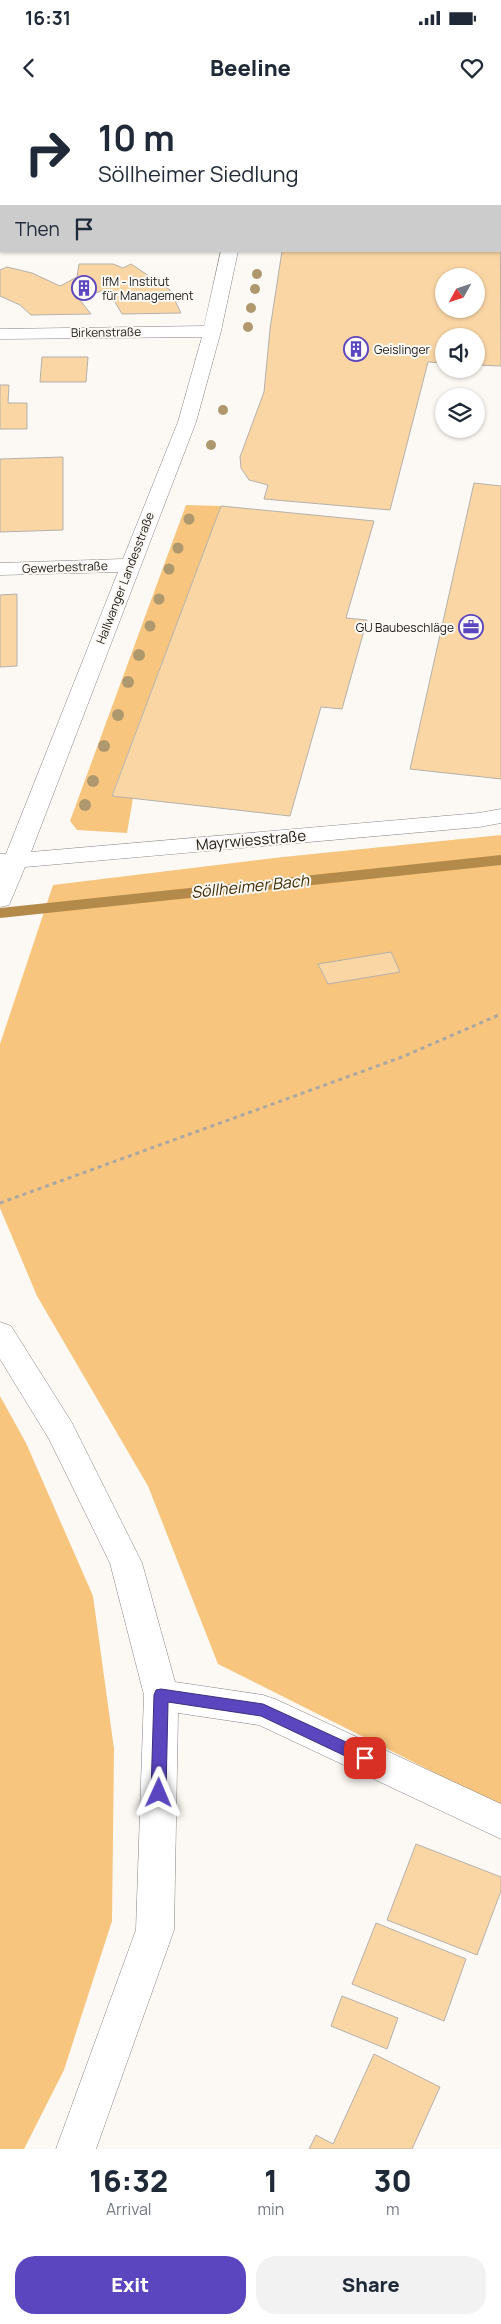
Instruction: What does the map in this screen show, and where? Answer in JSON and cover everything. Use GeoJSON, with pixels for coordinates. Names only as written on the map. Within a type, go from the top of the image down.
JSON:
{"type":"FeatureCollection","features":[{"type":"Feature","properties":{"kind":"street","name":"Hallwanger Landesstraße"},"geometry":{"type":"LineString","coordinates":[[0,899],[8,865],[131,566],[187,422],[212,331],[230,252]]}},
{"type":"Feature","properties":{"kind":"street","name":"Birkenstraße"},"geometry":{"type":"LineString","coordinates":[[0,334],[212,331]]}},
{"type":"Feature","properties":{"kind":"street","name":"Gewerbestraße"},"geometry":{"type":"LineString","coordinates":[[0,569],[131,566]]}},
{"type":"Feature","properties":{"kind":"street","name":"Mayrwiesstraße"},"geometry":{"type":"LineString","coordinates":[[8,865],[479,820],[501,816]]}},
{"type":"Feature","properties":{"kind":"street"},"geometry":{"type":"LineString","coordinates":[[0,1334],[61,1432],[126,1563],[161,1695],[155,1930],[76,2149]]}},
{"type":"Feature","properties":{"kind":"street"},"geometry":{"type":"LineString","coordinates":[[161,1695],[263,1710],[501,1822]]}},
{"type":"Feature","properties":{"kind":"path"},"geometry":{"type":"LineString","coordinates":[[0,1203],[402,1057],[501,1014]]}},
{"type":"Feature","properties":{"kind":"shaded area"},"geometry":{"type":"Polygon","coordinates":[[[186,505],[221,506],[112,795],[133,798],[127,833],[77,830],[70,821],[186,505]]]}},
{"type":"Feature","properties":{"kind":"shaded area"},"geometry":{"type":"Polygon","coordinates":[[[501,835],[501,1806],[218,1664],[148,1486],[37,1296],[0,1208],[0,1044],[53,885],[283,857],[501,835]]]}},
{"type":"Feature","properties":{"kind":"shaded area"},"geometry":{"type":"Polygon","coordinates":[[[0,1396],[26,1443],[93,1596],[114,1749],[112,1921],[64,2070],[24,2149],[0,2149],[0,1396]]]}},
{"type":"Feature","properties":{"kind":"building","name":"Geislinger"},"geometry":{"type":"Polygon","coordinates":[[[282,252],[500,252],[501,366],[485,365],[485,328],[435,328],[435,362],[428,362],[390,510],[264,499],[268,485],[249,480],[241,468],[240,457],[264,392],[270,329],[282,252]]]}},
{"type":"Feature","properties":{"kind":"building","name":"IfM - Institut für Management"},"geometry":{"type":"Polygon","coordinates":[[[79,264],[113,264],[123,268],[131,264],[170,290],[181,313],[122,314],[112,297],[104,290],[79,299],[91,314],[31,315],[20,305],[0,296],[0,270],[7,267],[32,273],[60,286],[77,277],[79,264]]]}},
{"type":"Feature","properties":{"kind":"building"},"geometry":{"type":"Polygon","coordinates":[[[42,357],[88,357],[86,382],[40,382],[42,357]]]}},
{"type":"Feature","properties":{"kind":"building"},"geometry":{"type":"Polygon","coordinates":[[[0,385],[9,385],[8,403],[27,403],[27,429],[0,429],[0,385]]]}},
{"type":"Feature","properties":{"kind":"building"},"geometry":{"type":"Polygon","coordinates":[[[63,457],[63,530],[0,532],[0,459],[63,457]]]}},
{"type":"Feature","properties":{"kind":"building","name":"GU Baubeschläge"},"geometry":{"type":"Polygon","coordinates":[[[474,483],[501,486],[501,779],[410,769],[474,483]]]}},
{"type":"Feature","properties":{"kind":"building"},"geometry":{"type":"Polygon","coordinates":[[[221,506],[374,521],[346,618],[367,620],[342,709],[321,707],[290,816],[112,796],[221,506]]]}},
{"type":"Feature","properties":{"kind":"building"},"geometry":{"type":"Polygon","coordinates":[[[17,594],[17,666],[0,667],[0,595],[17,594]]]}},
{"type":"Feature","properties":{"kind":"building"},"geometry":{"type":"Polygon","coordinates":[[[391,952],[400,972],[328,984],[318,964],[391,952]]]}},
{"type":"Feature","properties":{"kind":"building"},"geometry":{"type":"Polygon","coordinates":[[[416,1844],[501,1877],[501,1891],[477,1955],[387,1920],[416,1844]]]}},
{"type":"Feature","properties":{"kind":"building"},"geometry":{"type":"Polygon","coordinates":[[[376,1923],[466,1959],[444,2021],[352,1984],[376,1923]]]}},
{"type":"Feature","properties":{"kind":"building"},"geometry":{"type":"Polygon","coordinates":[[[342,1996],[398,2018],[387,2049],[331,2026],[342,1996]]]}},
{"type":"Feature","properties":{"kind":"building"},"geometry":{"type":"Polygon","coordinates":[[[374,2054],[440,2087],[412,2149],[309,2149],[316,2135],[333,2144],[374,2054]]]}},
{"type":"Feature","properties":{"kind":"waterway","name":"Söllheimer Bach"},"geometry":{"type":"LineString","coordinates":[[0,913],[501,860]]}},
{"type":"Feature","properties":{"kind":"place","name":"IfM - Institut für Management"},"geometry":{"type":"Point","coordinates":[84,288]}},
{"type":"Feature","properties":{"kind":"place","name":"Geislinger"},"geometry":{"type":"Point","coordinates":[356,349]}},
{"type":"Feature","properties":{"kind":"place","name":"GU Baubeschläge"},"geometry":{"type":"Point","coordinates":[471,627]}},
{"type":"Feature","properties":{"kind":"route"},"geometry":{"type":"LineString","coordinates":[[159,1793],[161,1695],[263,1710],[365,1758]]}}]}
